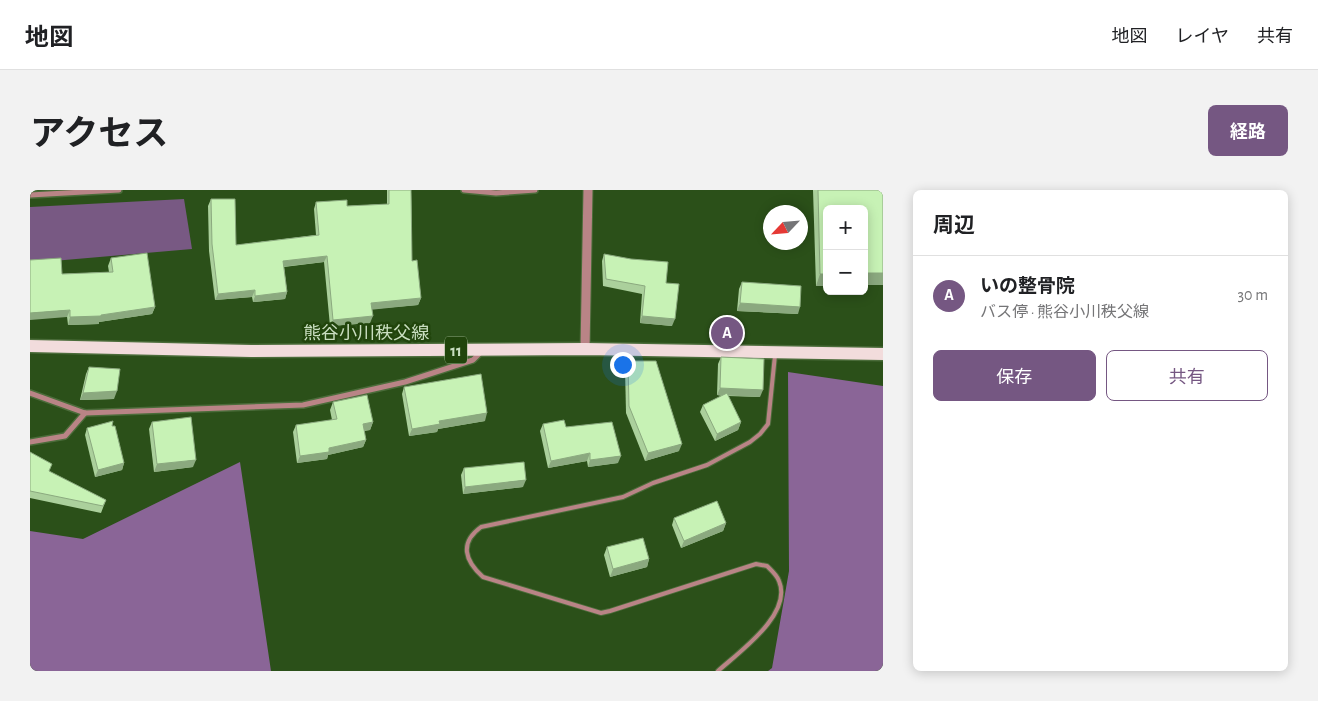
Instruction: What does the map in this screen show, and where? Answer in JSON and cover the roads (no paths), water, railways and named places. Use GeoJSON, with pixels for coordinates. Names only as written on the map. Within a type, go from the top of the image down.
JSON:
{"type":"FeatureCollection","features":[{"type":"Feature","properties":{"kind":"main road","name":"熊谷小川秩父線"},"geometry":{"type":"LineString","coordinates":[[30,346],[251,351],[585,349],[883,354]]}},
{"type":"Feature","properties":{"kind":"street"},"geometry":{"type":"LineString","coordinates":[[30,196],[119,190]]}},
{"type":"Feature","properties":{"kind":"street"},"geometry":{"type":"LineString","coordinates":[[464,190],[496,193],[535,190]]}},
{"type":"Feature","properties":{"kind":"street"},"geometry":{"type":"LineString","coordinates":[[585,349],[588,190]]}},
{"type":"Feature","properties":{"kind":"street"},"geometry":{"type":"LineString","coordinates":[[30,393],[85,413],[303,405],[405,382],[473,360],[485,349]]}},
{"type":"Feature","properties":{"kind":"street"},"geometry":{"type":"LineString","coordinates":[[30,442],[65,436],[85,413]]}},
{"type":"Feature","properties":{"kind":"lane"},"geometry":{"type":"LineString","coordinates":[[718,671],[759,635],[772,620],[781,592],[780,582],[767,566],[756,564],[610,612],[601,613],[483,576],[472,567],[467,556],[467,545],[472,534],[481,528],[623,497],[653,483],[707,465],[750,442],[768,424],[775,352]]}},
{"type":"Feature","properties":{"kind":"place","name":"いの整骨院"},"geometry":{"type":"Point","coordinates":[727,333]}}]}
